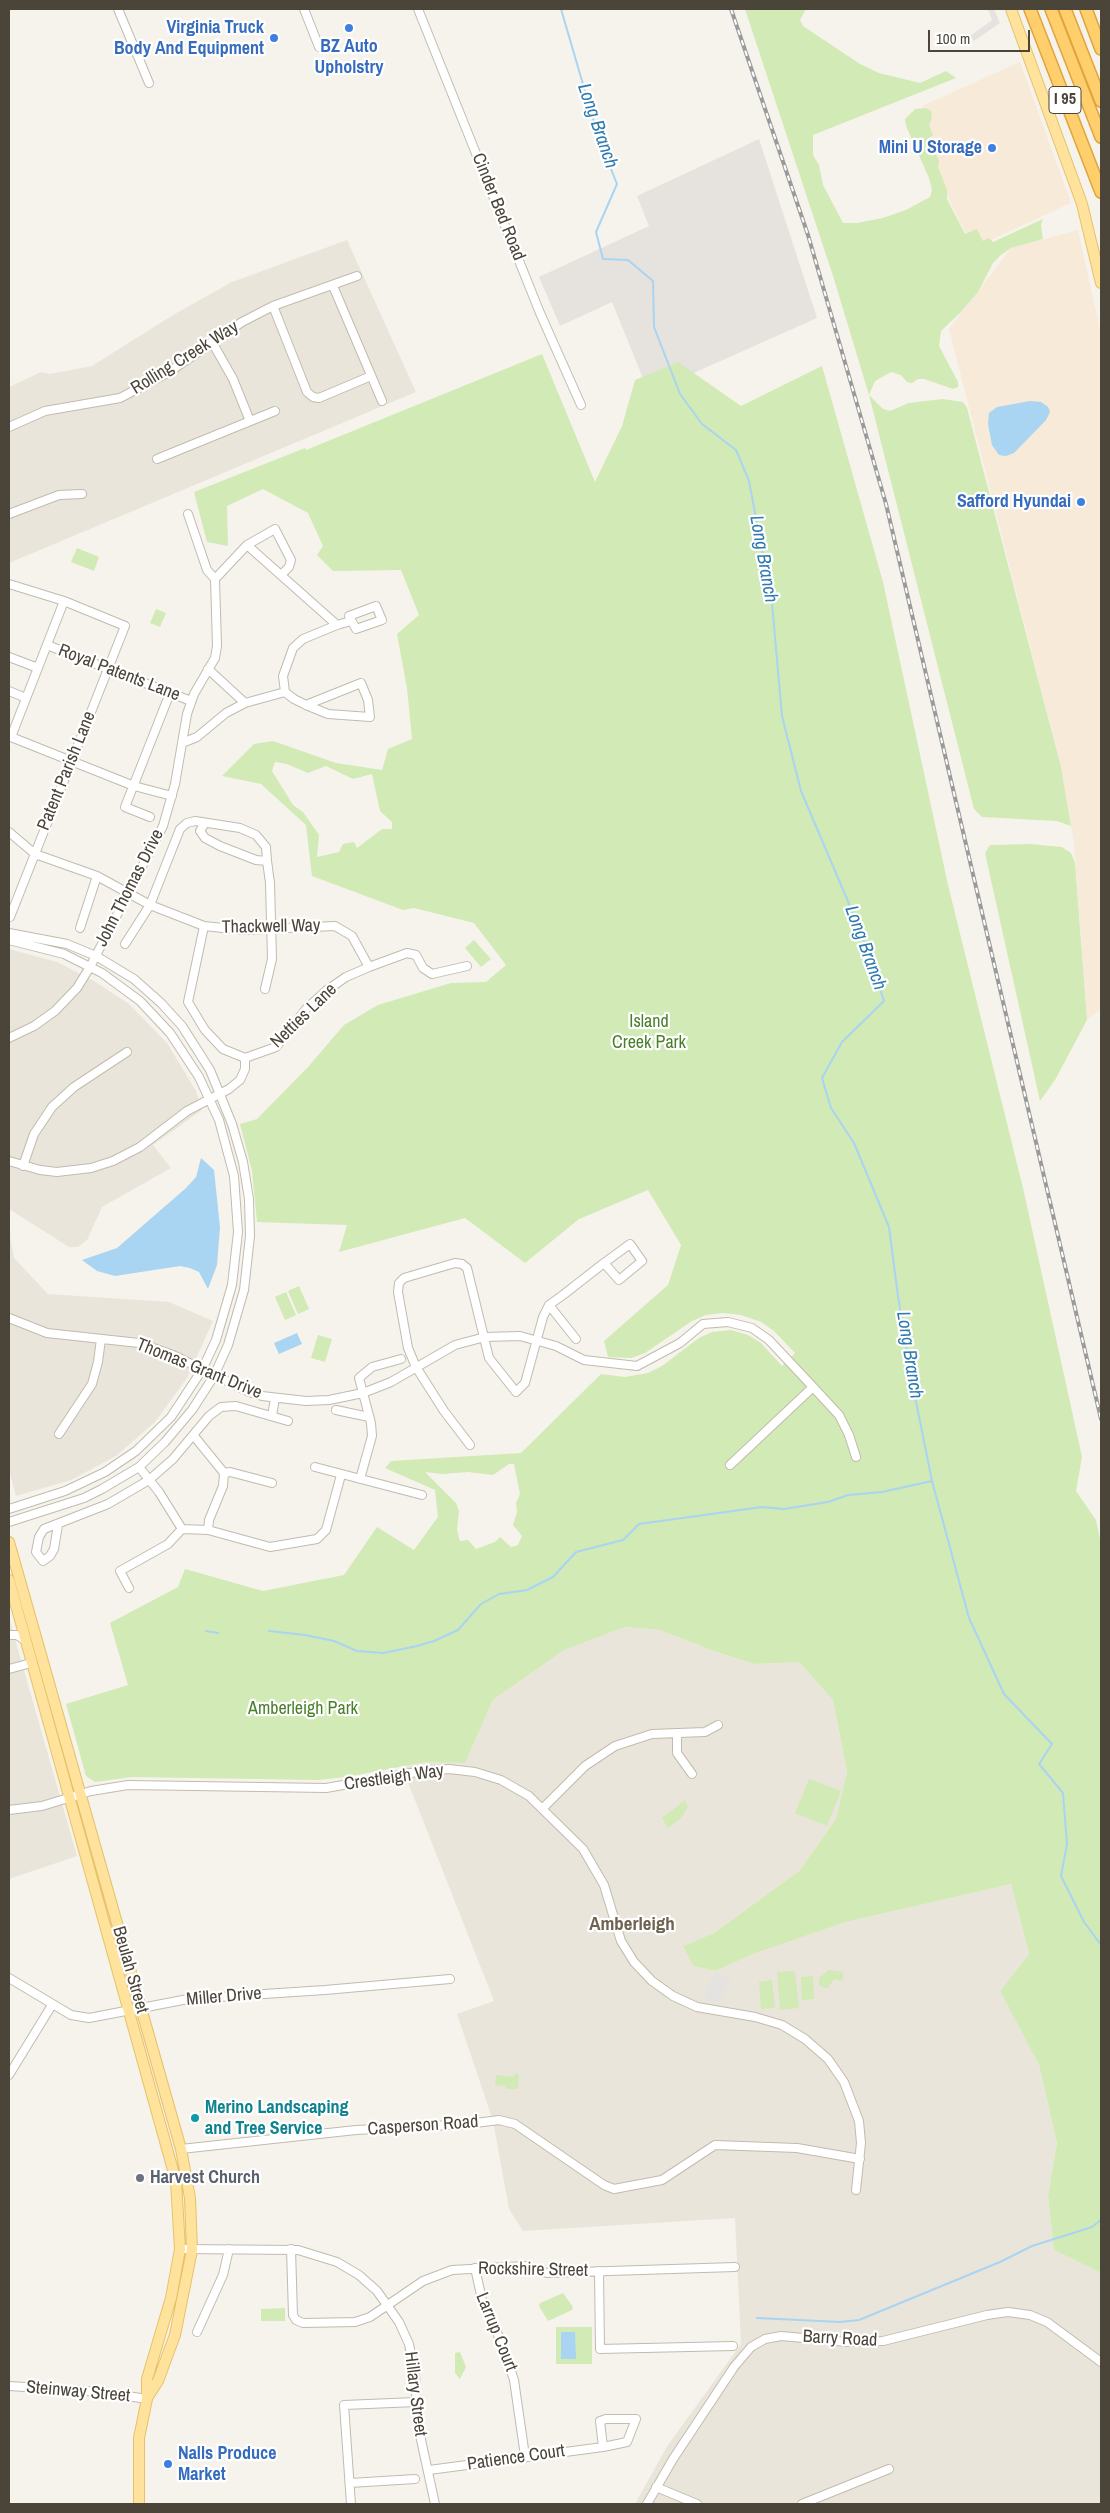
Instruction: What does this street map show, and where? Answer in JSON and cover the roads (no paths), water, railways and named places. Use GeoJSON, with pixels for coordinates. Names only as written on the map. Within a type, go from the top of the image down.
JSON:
{"type":"FeatureCollection","features":[{"type":"Feature","properties":{"kind":"highway","name":"I 95"},"geometry":{"type":"LineString","coordinates":[[1030,9],[1101,192]]}},
{"type":"Feature","properties":{"kind":"highway"},"geometry":{"type":"LineString","coordinates":[[1051,9],[1101,137]]}},
{"type":"Feature","properties":{"kind":"highway"},"geometry":{"type":"LineString","coordinates":[[1065,9],[1101,101]]}},
{"type":"Feature","properties":{"kind":"highway"},"geometry":{"type":"LineString","coordinates":[[1086,9],[1101,49]]}},
{"type":"Feature","properties":{"kind":"main road"},"geometry":{"type":"LineString","coordinates":[[1012,9],[1082,204],[1101,283]]}},
{"type":"Feature","properties":{"kind":"main road","name":"Beulah Street"},"geometry":{"type":"LineString","coordinates":[[9,1542],[181,2149],[190,2198],[192,2250],[175,2335],[158,2381],[146,2399]]}},
{"type":"Feature","properties":{"kind":"main road","name":"Beulah Street"},"geometry":{"type":"LineString","coordinates":[[9,1580],[176,2181],[180,2249],[171,2298],[147,2379],[146,2399],[139,2438],[139,2504]]}},
{"type":"Feature","properties":{"kind":"street"},"geometry":{"type":"LineString","coordinates":[[118,9],[149,83]]}},
{"type":"Feature","properties":{"kind":"street"},"geometry":{"type":"LineString","coordinates":[[304,9],[319,47]]}},
{"type":"Feature","properties":{"kind":"street","name":"Cinder Bed Road"},"geometry":{"type":"LineString","coordinates":[[418,9],[540,312],[582,405]]}},
{"type":"Feature","properties":{"kind":"street","name":"Rolling Creek Way"},"geometry":{"type":"LineString","coordinates":[[9,427],[46,411],[120,398],[169,372],[242,322],[273,306],[357,276]]}},
{"type":"Feature","properties":{"kind":"street"},"geometry":{"type":"LineString","coordinates":[[333,286],[382,402]]}},
{"type":"Feature","properties":{"kind":"street"},"geometry":{"type":"LineString","coordinates":[[273,306],[307,392],[313,397],[319,398],[371,376]]}},
{"type":"Feature","properties":{"kind":"street"},"geometry":{"type":"LineString","coordinates":[[212,342],[233,379],[250,421]]}},
{"type":"Feature","properties":{"kind":"street"},"geometry":{"type":"LineString","coordinates":[[157,459],[275,411]]}},
{"type":"Feature","properties":{"kind":"street"},"geometry":{"type":"LineString","coordinates":[[9,514],[59,495],[82,494]]}},
{"type":"Feature","properties":{"kind":"street"},"geometry":{"type":"LineString","coordinates":[[188,514],[207,570],[215,579],[247,545],[275,529],[290,560],[290,567],[282,575]]}},
{"type":"Feature","properties":{"kind":"street"},"geometry":{"type":"LineString","coordinates":[[247,545],[337,625]]}},
{"type":"Feature","properties":{"kind":"street","name":"John Thomas Drive"},"geometry":{"type":"LineString","coordinates":[[9,1038],[34,1026],[55,1011],[77,988],[96,956],[160,832],[172,796],[191,701],[215,658],[217,646],[215,579]]}},
{"type":"Feature","properties":{"kind":"street"},"geometry":{"type":"LineString","coordinates":[[9,584],[64,601],[11,737],[134,786],[172,796]]}},
{"type":"Feature","properties":{"kind":"street","name":"Patent Parish Lane"},"geometry":{"type":"LineString","coordinates":[[10,917],[125,626],[64,601]]}},
{"type":"Feature","properties":{"kind":"street"},"geometry":{"type":"LineString","coordinates":[[285,692],[283,676],[293,648],[303,639],[351,621]]}},
{"type":"Feature","properties":{"kind":"street","name":"Royal Patents Lane"},"geometry":{"type":"LineString","coordinates":[[47,644],[191,701]]}},
{"type":"Feature","properties":{"kind":"street"},"geometry":{"type":"LineString","coordinates":[[9,657],[38,668]]}},
{"type":"Feature","properties":{"kind":"street"},"geometry":{"type":"LineString","coordinates":[[208,669],[245,703]]}},
{"type":"Feature","properties":{"kind":"street"},"geometry":{"type":"LineString","coordinates":[[182,743],[203,733],[226,713],[245,703],[285,692],[306,705],[328,714],[370,717],[368,700],[362,683],[306,705]]}},
{"type":"Feature","properties":{"kind":"street"},"geometry":{"type":"LineString","coordinates":[[9,691],[26,698]]}},
{"type":"Feature","properties":{"kind":"street"},"geometry":{"type":"LineString","coordinates":[[150,817],[125,807],[170,693]]}},
{"type":"Feature","properties":{"kind":"street"},"geometry":{"type":"LineString","coordinates":[[125,944],[150,905],[180,829],[187,823],[205,823],[240,828],[256,836],[266,847],[272,929],[272,959],[265,989]]}},
{"type":"Feature","properties":{"kind":"street"},"geometry":{"type":"LineString","coordinates":[[205,823],[200,831],[205,838],[256,860],[267,861]]}},
{"type":"Feature","properties":{"kind":"street"},"geometry":{"type":"LineString","coordinates":[[9,832],[35,854]]}},
{"type":"Feature","properties":{"kind":"street","name":"Thackwell Way"},"geometry":{"type":"LineString","coordinates":[[35,854],[97,876],[150,905],[204,926],[242,930],[322,926],[340,928],[357,942],[368,967]]}},
{"type":"Feature","properties":{"kind":"street"},"geometry":{"type":"LineString","coordinates":[[80,928],[97,876]]}},
{"type":"Feature","properties":{"kind":"street"},"geometry":{"type":"LineString","coordinates":[[9,1161],[23,1166],[57,1172],[80,1170],[108,1163],[140,1147],[174,1119],[229,1089],[240,1080],[245,1069],[245,1058],[223,1050],[205,1030],[188,1002],[204,926]]}},
{"type":"Feature","properties":{"kind":"street"},"geometry":{"type":"LineString","coordinates":[[9,933],[67,944],[96,956],[134,979],[167,1010],[198,1050],[220,1093],[243,1162],[249,1199],[250,1236],[247,1273],[240,1309],[228,1345],[214,1376],[192,1410],[165,1442],[139,1467],[123,1478],[84,1498],[9,1522]]}},
{"type":"Feature","properties":{"kind":"street"},"geometry":{"type":"LineString","coordinates":[[9,940],[64,954],[90,967],[122,986],[156,1017],[187,1057],[220,1120],[230,1158],[236,1195],[238,1232],[227,1304],[216,1340],[202,1370],[172,1417],[148,1441],[125,1460],[90,1481],[9,1509]]}},
{"type":"Feature","properties":{"kind":"street","name":"Netties Lane"},"geometry":{"type":"LineString","coordinates":[[245,1058],[276,1047],[306,1009],[327,990],[346,977],[368,967],[406,953],[416,955],[423,968],[432,974],[467,966]]}},
{"type":"Feature","properties":{"kind":"street"},"geometry":{"type":"LineString","coordinates":[[23,1166],[34,1134],[52,1107],[74,1087],[126,1052]]}},
{"type":"Feature","properties":{"kind":"street"},"geometry":{"type":"LineString","coordinates":[[470,1445],[444,1411],[416,1367],[408,1348],[398,1292],[399,1283],[404,1278],[455,1264],[462,1264],[468,1268],[489,1358],[516,1392],[525,1383],[536,1339],[549,1305],[604,1263],[630,1244],[642,1261],[619,1280],[604,1263]]}},
{"type":"Feature","properties":{"kind":"street"},"geometry":{"type":"LineString","coordinates":[[549,1305],[576,1339]]}},
{"type":"Feature","properties":{"kind":"street","name":"Thomas Grant Drive"},"geometry":{"type":"LineString","coordinates":[[9,1318],[46,1333],[128,1340],[153,1346],[249,1392],[275,1398],[329,1400],[363,1393],[391,1382],[455,1345],[484,1337],[505,1335],[536,1339],[584,1360],[637,1366],[680,1343],[703,1324],[728,1322],[752,1328],[769,1340],[814,1387],[839,1415],[849,1435],[856,1457]]}},
{"type":"Feature","properties":{"kind":"street"},"geometry":{"type":"LineString","coordinates":[[59,1434],[92,1384],[98,1362],[101,1338]]}},
{"type":"Feature","properties":{"kind":"street"},"geometry":{"type":"LineString","coordinates":[[360,1478],[371,1444],[371,1423],[359,1378],[362,1373],[372,1367],[401,1359]]}},
{"type":"Feature","properties":{"kind":"street"},"geometry":{"type":"LineString","coordinates":[[730,1465],[814,1387]]}},
{"type":"Feature","properties":{"kind":"street"},"geometry":{"type":"LineString","coordinates":[[272,1416],[275,1398]]}},
{"type":"Feature","properties":{"kind":"street"},"geometry":{"type":"LineString","coordinates":[[58,1525],[108,1504],[149,1480],[173,1459],[209,1416],[221,1407],[236,1406],[288,1421]]}},
{"type":"Feature","properties":{"kind":"street"},"geometry":{"type":"LineString","coordinates":[[336,1410],[369,1417]]}},
{"type":"Feature","properties":{"kind":"street"},"geometry":{"type":"LineString","coordinates":[[194,1436],[224,1472],[223,1486],[209,1520],[208,1530]]}},
{"type":"Feature","properties":{"kind":"street"},"geometry":{"type":"LineString","coordinates":[[139,1467],[182,1530]]}},
{"type":"Feature","properties":{"kind":"street"},"geometry":{"type":"LineString","coordinates":[[315,1467],[422,1495]]}},
{"type":"Feature","properties":{"kind":"street"},"geometry":{"type":"LineString","coordinates":[[224,1472],[272,1483]]}},
{"type":"Feature","properties":{"kind":"street"},"geometry":{"type":"LineString","coordinates":[[129,1588],[120,1571],[168,1544],[182,1530],[208,1530],[270,1547],[316,1539],[326,1530],[341,1475]]}},
{"type":"Feature","properties":{"kind":"street"},"geometry":{"type":"LineString","coordinates":[[9,1635],[17,1635],[25,1640]]}},
{"type":"Feature","properties":{"kind":"street"},"geometry":{"type":"LineString","coordinates":[[9,1669],[31,1662]]}},
{"type":"Feature","properties":{"kind":"street"},"geometry":{"type":"LineString","coordinates":[[543,1808],[585,1766],[615,1746],[642,1736],[705,1732],[718,1725]]}},
{"type":"Feature","properties":{"kind":"street"},"geometry":{"type":"LineString","coordinates":[[677,1733],[677,1753],[692,1774]]}},
{"type":"Feature","properties":{"kind":"street","name":"Crestleigh Way"},"geometry":{"type":"LineString","coordinates":[[9,1810],[42,1806],[81,1794],[128,1785],[326,1788],[422,1770],[449,1769],[475,1772],[501,1780],[529,1796],[583,1848],[604,1885],[621,1941],[634,1962],[652,1981],[673,1996],[696,2007],[755,2017],[782,2025],[806,2039],[828,2059],[844,2082],[855,2106],[861,2136],[856,2190]]}},
{"type":"Feature","properties":{"kind":"street","name":"Miller Drive"},"geometry":{"type":"LineString","coordinates":[[9,1978],[52,2005],[71,2014],[88,2018],[188,1999],[450,1979]]}},
{"type":"Feature","properties":{"kind":"street"},"geometry":{"type":"LineString","coordinates":[[9,2075],[52,2005]]}},
{"type":"Feature","properties":{"kind":"street","name":"Casperson Road"},"geometry":{"type":"LineString","coordinates":[[181,2149],[356,2130],[468,2124],[499,2120],[515,2124],[604,2185],[614,2188],[662,2180],[715,2145],[797,2148],[860,2160]]}},
{"type":"Feature","properties":{"kind":"street","name":"Hillary Street"},"geometry":{"type":"LineString","coordinates":[[180,2249],[291,2249],[318,2254],[349,2268],[369,2283],[389,2306],[409,2344],[420,2441],[429,2470],[435,2504]]}},
{"type":"Feature","properties":{"kind":"street"},"geometry":{"type":"LineString","coordinates":[[197,2332],[223,2275],[229,2249]]}},
{"type":"Feature","properties":{"kind":"street","name":"Rockshire Street"},"geometry":{"type":"LineString","coordinates":[[291,2249],[293,2315],[296,2320],[303,2323],[354,2322],[370,2317],[416,2286],[437,2274],[452,2270],[526,2266],[547,2273],[692,2270],[736,2267]]}},
{"type":"Feature","properties":{"kind":"street","name":"Larrup Court"},"geometry":{"type":"LineString","coordinates":[[475,2268],[483,2304],[500,2339],[514,2380],[525,2456]]}},
{"type":"Feature","properties":{"kind":"street"},"geometry":{"type":"LineString","coordinates":[[599,2271],[600,2349],[733,2346]]}},
{"type":"Feature","properties":{"kind":"street","name":"Barry Road"},"geometry":{"type":"LineString","coordinates":[[647,2504],[656,2487],[742,2356],[758,2342],[773,2337],[848,2342],[882,2341],[987,2315],[1019,2313],[1048,2322],[1101,2362]]}},
{"type":"Feature","properties":{"kind":"street","name":"Steinway Street"},"geometry":{"type":"LineString","coordinates":[[9,2386],[101,2392],[146,2399]]}},
{"type":"Feature","properties":{"kind":"street"},"geometry":{"type":"LineString","coordinates":[[351,2504],[344,2405],[416,2402]]}},
{"type":"Feature","properties":{"kind":"street","name":"Patience Court"},"geometry":{"type":"LineString","coordinates":[[429,2470],[603,2447],[627,2442],[636,2419],[606,2419],[600,2421],[603,2447]]}},
{"type":"Feature","properties":{"kind":"street"},"geometry":{"type":"LineString","coordinates":[[802,2504],[889,2469]]}},
{"type":"Feature","properties":{"kind":"street"},"geometry":{"type":"LineString","coordinates":[[350,2483],[415,2480]]}},
{"type":"Feature","properties":{"kind":"street"},"geometry":{"type":"LineString","coordinates":[[656,2487],[697,2504]]}},
{"type":"Feature","properties":{"kind":"water"},"geometry":{"type":"Polygon","coordinates":[[[1030,401],[1041,402],[1048,407],[1050,412],[1046,420],[1014,453],[1006,456],[999,455],[992,445],[988,424],[989,413],[997,407],[1030,401]]]}},
{"type":"Feature","properties":{"kind":"water"},"geometry":{"type":"Polygon","coordinates":[[[201,1158],[214,1170],[220,1227],[217,1265],[208,1289],[199,1272],[190,1268],[180,1266],[115,1276],[97,1271],[82,1260],[117,1248],[186,1188],[196,1177],[201,1158]]]}},
{"type":"Feature","properties":{"kind":"water"},"geometry":{"type":"Polygon","coordinates":[[[297,1333],[302,1344],[279,1354],[274,1343],[297,1333]]]}},
{"type":"Feature","properties":{"kind":"water"},"geometry":{"type":"Polygon","coordinates":[[[561,2332],[575,2332],[576,2359],[561,2359],[561,2332]]]}},
{"type":"Feature","properties":{"kind":"waterway","name":"Long Branch"},"geometry":{"type":"LineString","coordinates":[[561,9],[599,139],[617,184],[596,232],[603,259],[628,260],[653,281],[654,327],[680,394],[702,424],[736,450],[749,481],[772,603],[782,716],[801,791],[861,932],[884,1001],[842,1042],[822,1078],[831,1108],[854,1143],[889,1227],[912,1382],[932,1481],[969,1618],[1004,1694],[1052,1744],[1039,1764],[1063,1793],[1067,1844],[1061,1876],[1084,1922],[1101,1945]]}},
{"type":"Feature","properties":{"kind":"waterway"},"geometry":{"type":"LineString","coordinates":[[269,1631],[305,1635],[334,1641],[357,1651],[383,1653],[417,1646],[434,1641],[458,1630],[481,1604],[499,1594],[527,1590],[553,1577],[576,1552],[623,1540],[639,1524],[762,1507],[784,1509],[828,1502],[848,1495],[882,1492],[932,1481]]}},
{"type":"Feature","properties":{"kind":"waterway"},"geometry":{"type":"LineString","coordinates":[[206,1631],[218,1633]]}},
{"type":"Feature","properties":{"kind":"waterway"},"geometry":{"type":"LineString","coordinates":[[757,2318],[840,2322],[859,2320],[1000,2262],[1032,2246],[1092,2227],[1101,2220]]}},
{"type":"Feature","properties":{"kind":"railway"},"geometry":{"type":"LineString","coordinates":[[731,9],[808,235],[886,504],[1101,1419]]}},
{"type":"Feature","properties":{"kind":"place","name":"BZ Auto Upholstry"},"geometry":{"type":"Point","coordinates":[349,28]}},
{"type":"Feature","properties":{"kind":"place","name":"Virginia Truck Body And Equipment"},"geometry":{"type":"Point","coordinates":[274,38]}},
{"type":"Feature","properties":{"kind":"place","name":"Mini U Storage"},"geometry":{"type":"Point","coordinates":[992,148]}},
{"type":"Feature","properties":{"kind":"place","name":"Safford Hyundai"},"geometry":{"type":"Point","coordinates":[1081,502]}},
{"type":"Feature","properties":{"kind":"place","name":"Merino Landscaping and Tree Service"},"geometry":{"type":"Point","coordinates":[195,2118]}},
{"type":"Feature","properties":{"kind":"place","name":"Harvest Church"},"geometry":{"type":"Point","coordinates":[140,2178]}},
{"type":"Feature","properties":{"kind":"place","name":"Nalls Produce Market"},"geometry":{"type":"Point","coordinates":[168,2464]}},
{"type":"Feature","properties":{"kind":"district","name":"Amberleigh"},"geometry":{"type":"Point","coordinates":[632,1925]}},
{"type":"Feature","properties":{"kind":"park label","name":"Island Creek Park"},"geometry":{"type":"Point","coordinates":[649,1032]}},
{"type":"Feature","properties":{"kind":"park label","name":"Amberleigh Park"},"geometry":{"type":"Point","coordinates":[303,1709]}}]}
